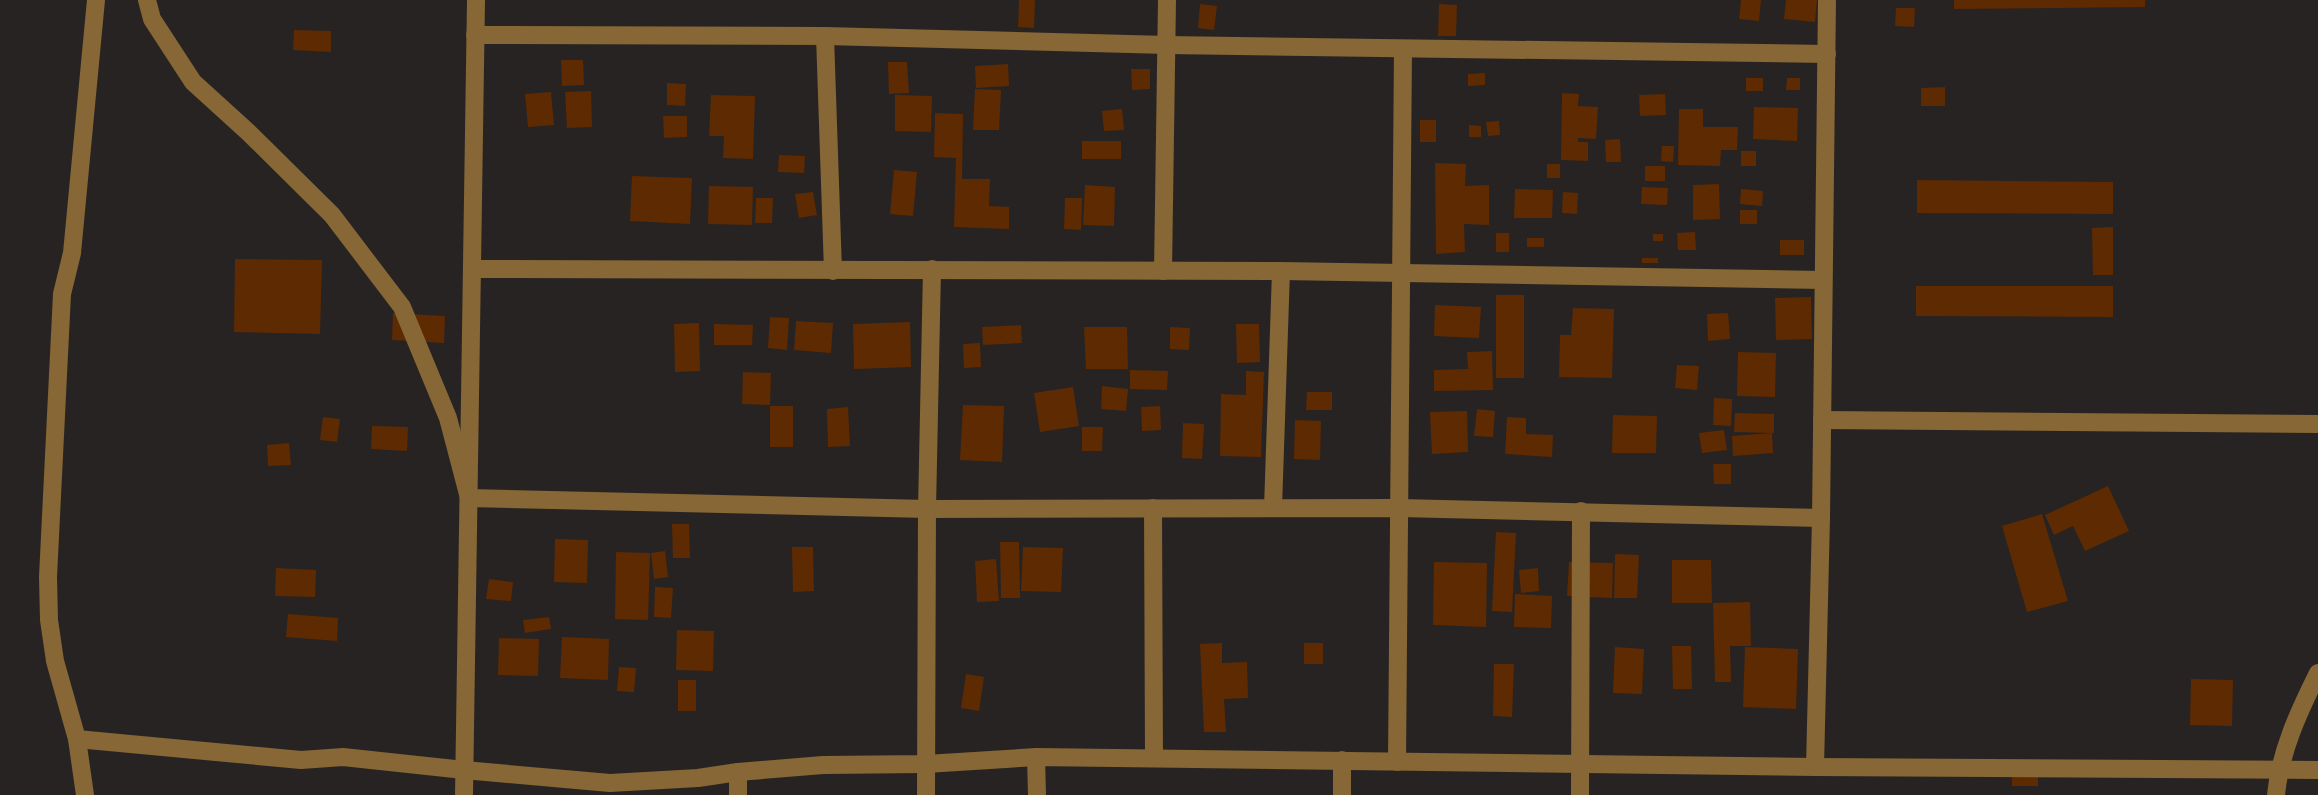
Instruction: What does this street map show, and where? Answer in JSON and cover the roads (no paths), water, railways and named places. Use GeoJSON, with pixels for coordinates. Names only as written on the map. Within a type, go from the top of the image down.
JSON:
{"type":"FeatureCollection","features":[{"type":"Feature","properties":{"kind":"street"},"geometry":{"type":"LineString","coordinates":[[85,795],[77,739],[55,661],[49,620],[49,532],[62,294],[72,253],[96,0]]}},
{"type":"Feature","properties":{"kind":"street"},"geometry":{"type":"LineString","coordinates":[[147,0],[152,19],[192,82],[248,132],[332,215],[402,307],[448,418],[469,498]]}},
{"type":"Feature","properties":{"kind":"street"},"geometry":{"type":"LineString","coordinates":[[464,795],[476,0]]}},
{"type":"Feature","properties":{"kind":"street"},"geometry":{"type":"LineString","coordinates":[[1163,271],[1167,0]]}},
{"type":"Feature","properties":{"kind":"street"},"geometry":{"type":"LineString","coordinates":[[1815,766],[1827,0]]}},
{"type":"Feature","properties":{"kind":"street"},"geometry":{"type":"LineString","coordinates":[[475,35],[825,36],[1167,45],[1827,54]]}},
{"type":"Feature","properties":{"kind":"street"},"geometry":{"type":"LineString","coordinates":[[825,36],[834,271]]}},
{"type":"Feature","properties":{"kind":"street"},"geometry":{"type":"LineString","coordinates":[[1397,762],[1402,49]]}},
{"type":"Feature","properties":{"kind":"street"},"geometry":{"type":"LineString","coordinates":[[472,269],[1281,271],[1823,280]]}},
{"type":"Feature","properties":{"kind":"street"},"geometry":{"type":"LineString","coordinates":[[926,795],[927,509],[932,269]]}},
{"type":"Feature","properties":{"kind":"street"},"geometry":{"type":"LineString","coordinates":[[1273,508],[1281,271]]}},
{"type":"Feature","properties":{"kind":"street"},"geometry":{"type":"LineString","coordinates":[[1822,420],[2318,424]]}},
{"type":"Feature","properties":{"kind":"street"},"geometry":{"type":"LineString","coordinates":[[469,498],[927,509],[1399,508],[1821,517]]}},
{"type":"Feature","properties":{"kind":"street"},"geometry":{"type":"LineString","coordinates":[[1153,508],[1154,757]]}},
{"type":"Feature","properties":{"kind":"street"},"geometry":{"type":"LineString","coordinates":[[1580,795],[1581,511]]}},
{"type":"Feature","properties":{"kind":"street"},"geometry":{"type":"LineString","coordinates":[[2276,795],[2278,769],[2295,721],[2317,676]]}},
{"type":"Feature","properties":{"kind":"street"},"geometry":{"type":"LineString","coordinates":[[77,739],[301,760],[343,757],[610,783],[698,778],[823,765],[926,764],[1036,757],[2318,769]]}},
{"type":"Feature","properties":{"kind":"street"},"geometry":{"type":"LineString","coordinates":[[1036,757],[1037,795]]}},
{"type":"Feature","properties":{"kind":"street"},"geometry":{"type":"LineString","coordinates":[[1342,761],[1342,795]]}},
{"type":"Feature","properties":{"kind":"street"},"geometry":{"type":"LineString","coordinates":[[738,772],[738,795]]}}]}
